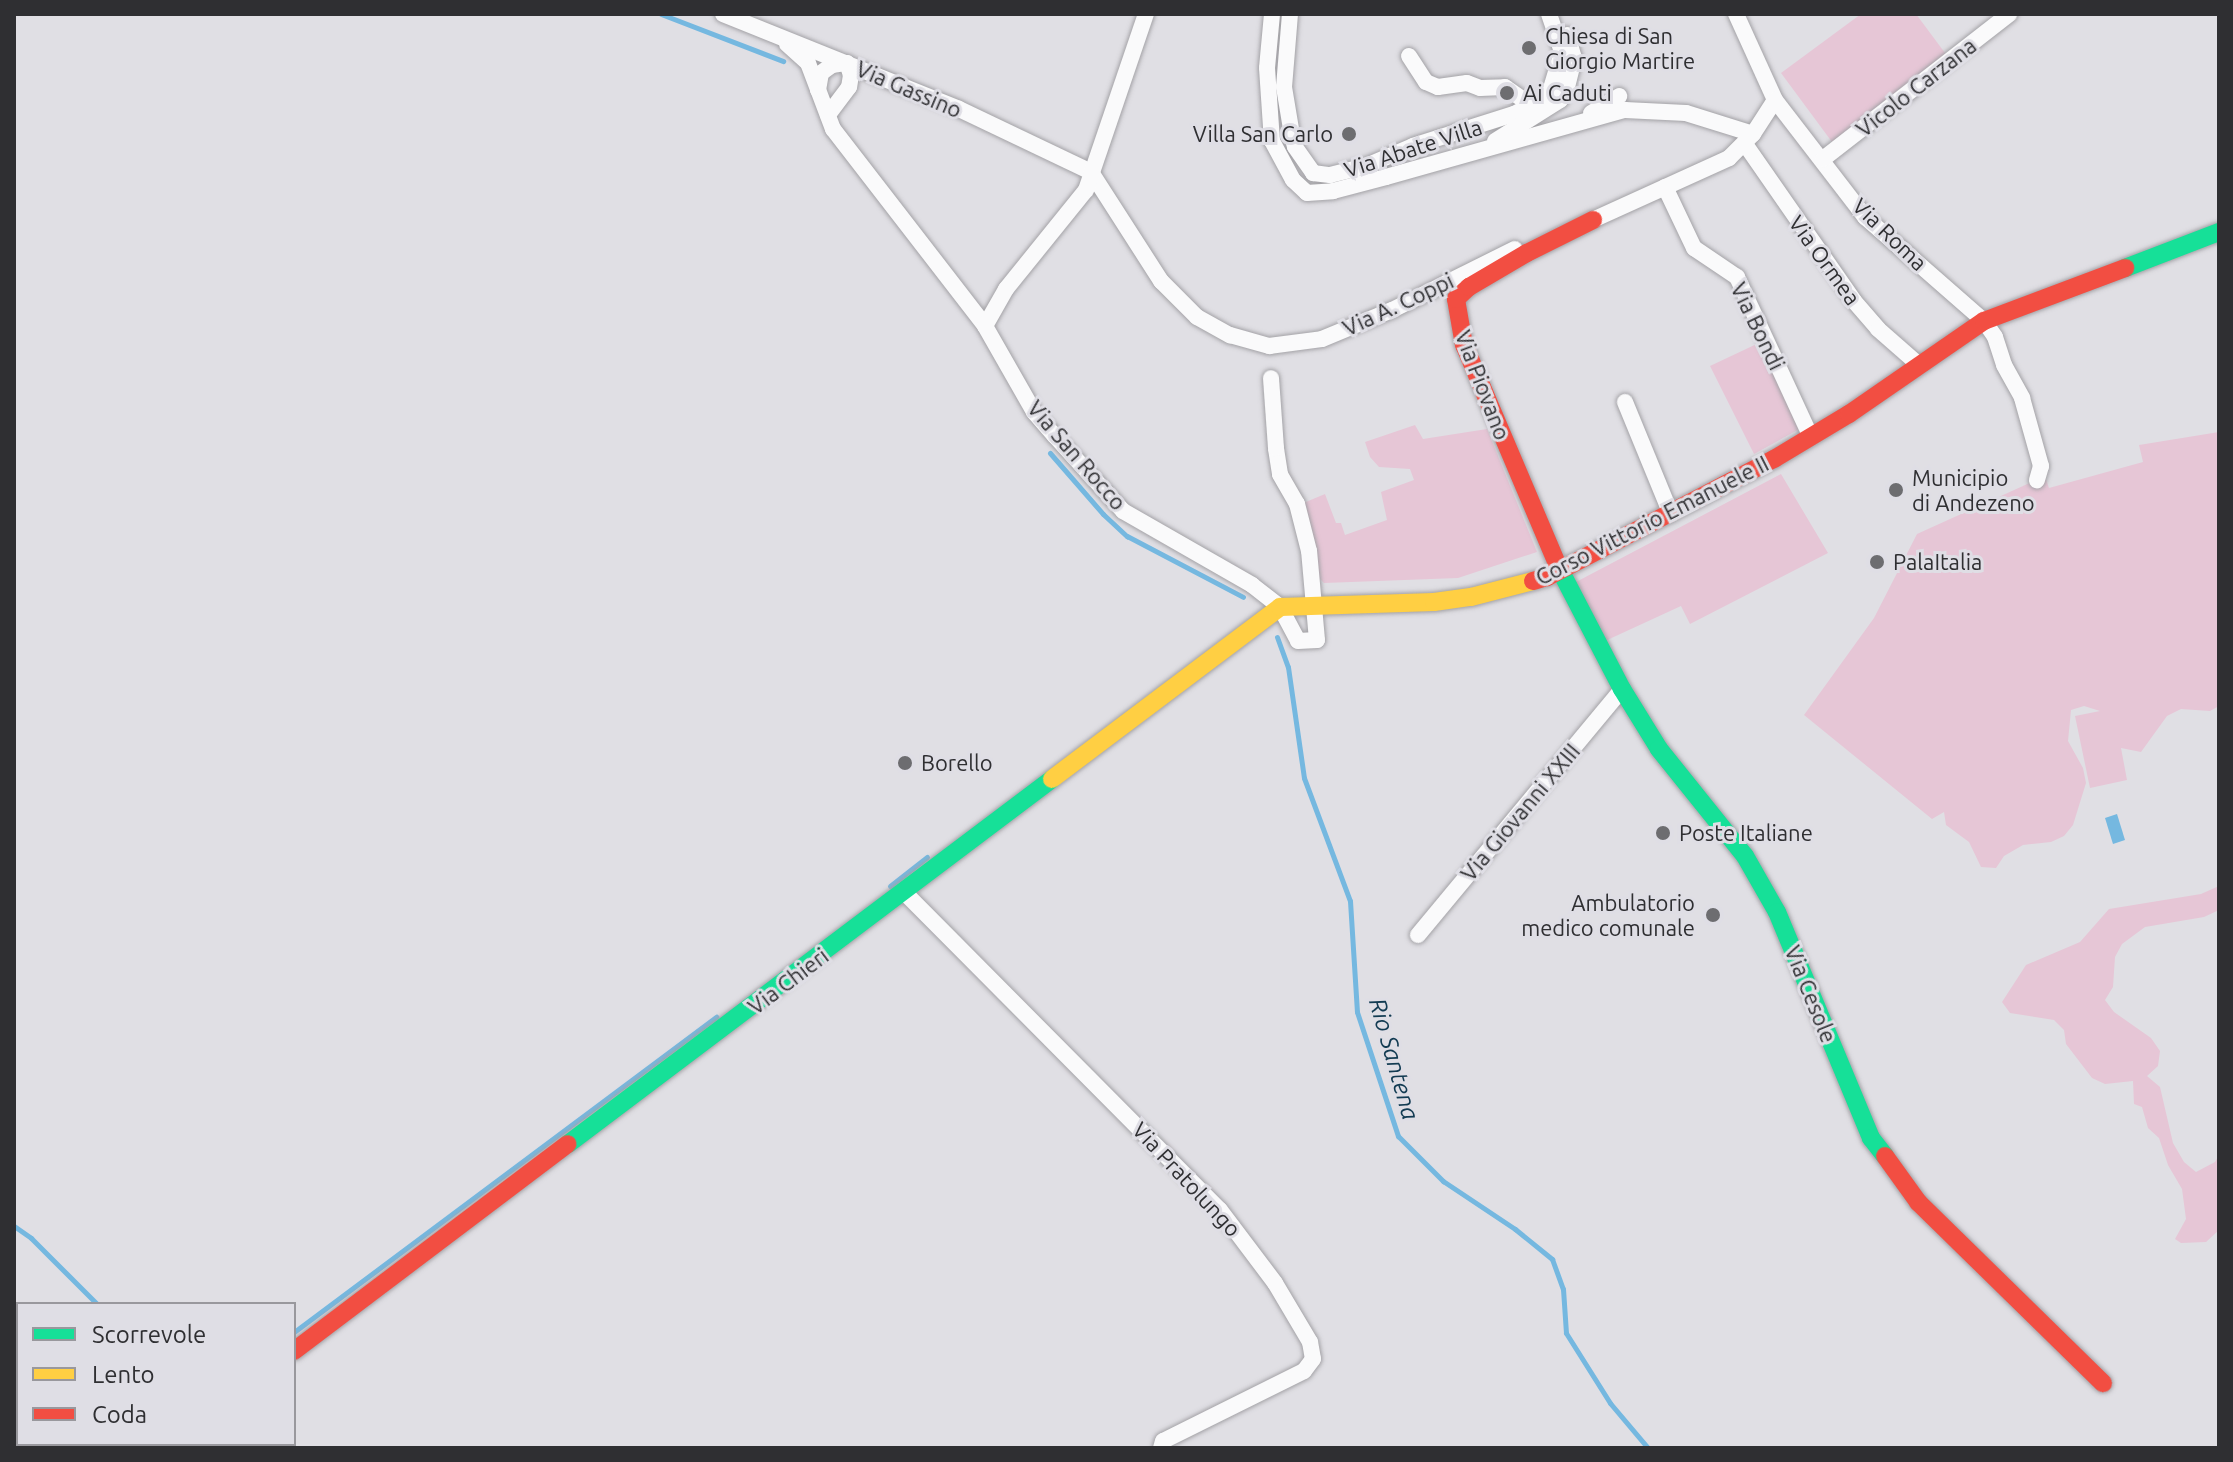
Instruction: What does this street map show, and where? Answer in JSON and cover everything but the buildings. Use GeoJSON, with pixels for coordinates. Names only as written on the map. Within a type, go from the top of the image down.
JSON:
{"type":"FeatureCollection","features":[{"type":"Feature","properties":{"kind":"main road","name":"Via Piovano"},"geometry":{"type":"LineString","coordinates":[[1560,571],[1464,345],[1456,299],[1469,287],[1527,253],[1593,220]]}},
{"type":"Feature","properties":{"kind":"main road","name":"Corso Vittorio Emanuele II"},"geometry":{"type":"LineString","coordinates":[[1280,607],[1434,602],[1471,597],[1560,571],[1811,437],[1984,321],[2219,232]]}},
{"type":"Feature","properties":{"kind":"main road","name":"Via Cesole"},"geometry":{"type":"LineString","coordinates":[[1560,571],[1622,689],[1659,749],[1745,856],[1777,912],[1871,1138],[1918,1202],[2103,1383]]}},
{"type":"Feature","properties":{"kind":"main road","name":"Via Chieri"},"geometry":{"type":"LineString","coordinates":[[296,1350],[905,893],[1280,607]]}},
{"type":"Feature","properties":{"kind":"street","name":"Via Gassino"},"geometry":{"type":"LineString","coordinates":[[723,14],[959,109],[1091,172]]}},
{"type":"Feature","properties":{"kind":"street"},"geometry":{"type":"LineString","coordinates":[[985,326],[1006,289],[1077,205],[1146,14]]}},
{"type":"Feature","properties":{"kind":"street"},"geometry":{"type":"LineString","coordinates":[[1272,14],[1267,68],[1272,141],[1293,180],[1307,193],[1333,191],[1625,110],[1686,113],[1749,139],[1775,100]]}},
{"type":"Feature","properties":{"kind":"street","name":"Via Abate Villa"},"geometry":{"type":"LineString","coordinates":[[1290,14],[1284,87],[1295,147],[1313,173],[1330,175],[1366,166],[1413,146],[1489,123],[1531,105]]}},
{"type":"Feature","properties":{"kind":"street"},"geometry":{"type":"LineString","coordinates":[[1409,56],[1426,82],[1438,87],[1467,83],[1480,88],[1505,87],[1531,105],[1549,95],[1562,52],[1549,14]]}},
{"type":"Feature","properties":{"kind":"street"},"geometry":{"type":"LineString","coordinates":[[1485,150],[1502,135],[1545,112],[1560,100],[1579,53],[1560,14]]}},
{"type":"Feature","properties":{"kind":"street","name":"Via Roma"},"geometry":{"type":"LineString","coordinates":[[1736,14],[1775,100],[1865,217],[1984,321]]}},
{"type":"Feature","properties":{"kind":"street","name":"Vicolo Carzana"},"geometry":{"type":"LineString","coordinates":[[1823,159],[2009,14]]}},
{"type":"Feature","properties":{"kind":"street","name":"Via San Rocco"},"geometry":{"type":"LineString","coordinates":[[780,38],[808,63],[828,115],[849,150],[985,326],[1034,412],[1123,511],[1252,585],[1280,607]]}},
{"type":"Feature","properties":{"kind":"street"},"geometry":{"type":"LineString","coordinates":[[818,90],[821,73],[832,65],[847,63],[851,75],[849,87],[828,115]]}},
{"type":"Feature","properties":{"kind":"street"},"geometry":{"type":"LineString","coordinates":[[1584,119],[1598,106],[1619,96]]}},
{"type":"Feature","properties":{"kind":"street","name":"Via A. Coppi"},"geometry":{"type":"LineString","coordinates":[[1091,172],[1161,281],[1197,317],[1230,335],[1276,346],[1322,339],[1392,310],[1513,249],[1593,220],[1729,158],[1749,139]]}},
{"type":"Feature","properties":{"kind":"street","name":"Via Ormea"},"geometry":{"type":"LineString","coordinates":[[1749,139],[1775,190],[1854,301],[1878,329],[1918,364]]}},
{"type":"Feature","properties":{"kind":"street","name":"Via Bondi"},"geometry":{"type":"LineString","coordinates":[[1665,187],[1694,248],[1737,277],[1811,437]]}},
{"type":"Feature","properties":{"kind":"street"},"geometry":{"type":"LineString","coordinates":[[1984,321],[1995,337],[2004,365],[2022,398],[2041,466],[2037,480]]}},
{"type":"Feature","properties":{"kind":"street"},"geometry":{"type":"LineString","coordinates":[[1271,378],[1280,474],[1297,504],[1309,551],[1317,640],[1298,641],[1280,607]]}},
{"type":"Feature","properties":{"kind":"street"},"geometry":{"type":"LineString","coordinates":[[1625,402],[1671,514]]}},
{"type":"Feature","properties":{"kind":"street","name":"Via Giovanni XXIII"},"geometry":{"type":"LineString","coordinates":[[1418,935],[1622,689]]}},
{"type":"Feature","properties":{"kind":"street","name":"Via Pratolungo"},"geometry":{"type":"LineString","coordinates":[[905,893],[1220,1210],[1275,1283],[1310,1342],[1313,1359],[1304,1371],[1163,1441],[1161,1448]]}},
{"type":"Feature","properties":{"kind":"shaded area"},"geometry":{"type":"Polygon","coordinates":[[[1861,14],[1916,14],[1948,57],[1832,142],[1781,73],[1861,14]]]}},
{"type":"Feature","properties":{"kind":"shaded area"},"geometry":{"type":"Polygon","coordinates":[[[1763,341],[1803,427],[1754,454],[1710,366],[1763,341]]]}},
{"type":"Feature","properties":{"kind":"shaded area"},"geometry":{"type":"Polygon","coordinates":[[[1415,425],[1423,439],[1487,429],[1537,552],[1458,578],[1324,583],[1316,575],[1301,504],[1325,494],[1336,523],[1341,523],[1345,535],[1387,520],[1381,492],[1414,480],[1410,469],[1379,467],[1370,457],[1365,442],[1415,425]]]}},
{"type":"Feature","properties":{"kind":"shaded area"},"geometry":{"type":"Polygon","coordinates":[[[2219,432],[2219,706],[2210,711],[2181,709],[2167,716],[2141,752],[2121,748],[2127,780],[2090,788],[2075,716],[2100,711],[2084,706],[2071,710],[2068,741],[2083,768],[2086,783],[2073,825],[2064,836],[2051,842],[2023,845],[2004,856],[1996,868],[1981,867],[1969,842],[1946,825],[1944,812],[1932,819],[1804,715],[1874,618],[1917,534],[2045,476],[2049,488],[2143,462],[2139,445],[2219,432]]]}},
{"type":"Feature","properties":{"kind":"shaded area"},"geometry":{"type":"Polygon","coordinates":[[[1781,474],[1828,553],[1690,624],[1681,606],[1605,641],[1576,582],[1781,474]]]}},
{"type":"Feature","properties":{"kind":"shaded area"},"geometry":{"type":"Polygon","coordinates":[[[2219,886],[2219,910],[2204,917],[2145,927],[2122,944],[2115,957],[2113,987],[2105,1000],[2114,1012],[2151,1038],[2160,1051],[2158,1066],[2147,1076],[2160,1087],[2173,1143],[2184,1162],[2196,1172],[2215,1162],[2219,1155],[2219,1230],[2206,1242],[2181,1243],[2175,1239],[2186,1219],[2182,1189],[2168,1165],[2159,1138],[2148,1128],[2142,1107],[2134,1104],[2133,1081],[2105,1084],[2092,1078],[2066,1044],[2064,1030],[2054,1020],[2010,1013],[2002,1002],[2026,965],[2080,942],[2109,909],[2201,894],[2219,886]]]}},
{"type":"Feature","properties":{"kind":"water"},"geometry":{"type":"Polygon","coordinates":[[[2117,814],[2125,840],[2113,844],[2105,818],[2117,814]]]}},
{"type":"Feature","properties":{"kind":"waterway","name":"Rio Santena"},"geometry":{"type":"LineString","coordinates":[[661,14],[783,61]]}},
{"type":"Feature","properties":{"kind":"waterway","name":"Rio Santena"},"geometry":{"type":"LineString","coordinates":[[1050,453],[1103,514],[1127,536],[1243,597]]}},
{"type":"Feature","properties":{"kind":"waterway","name":"Rio Santena"},"geometry":{"type":"LineString","coordinates":[[1277,637],[1288,667],[1304,778],[1350,901],[1357,1012],[1398,1136],[1443,1181],[1515,1229],[1552,1259],[1563,1289],[1566,1333],[1610,1403],[1648,1448]]}},
{"type":"Feature","properties":{"kind":"waterway"},"geometry":{"type":"LineString","coordinates":[[890,886],[927,857]]}},
{"type":"Feature","properties":{"kind":"waterway"},"geometry":{"type":"LineString","coordinates":[[296,1331],[716,1017]]}},
{"type":"Feature","properties":{"kind":"waterway"},"geometry":{"type":"LineString","coordinates":[[14,1226],[31,1238],[95,1302]]}},
{"type":"Feature","properties":{"kind":"traffic: fast"},"geometry":{"type":"LineString","coordinates":[[2125,268],[2219,232]]}},
{"type":"Feature","properties":{"kind":"traffic: fast"},"geometry":{"type":"LineString","coordinates":[[1558,566],[1622,689],[1659,749],[1745,856],[1777,912],[1871,1138],[1885,1156]]}},
{"type":"Feature","properties":{"kind":"traffic: fast"},"geometry":{"type":"LineString","coordinates":[[568,1144],[1052,779]]}},
{"type":"Feature","properties":{"kind":"traffic: slow"},"geometry":{"type":"LineString","coordinates":[[1052,779],[1280,607],[1434,602],[1471,597],[1533,581]]}},
{"type":"Feature","properties":{"kind":"traffic: jam"},"geometry":{"type":"LineString","coordinates":[[1558,566],[1464,345],[1456,299],[1469,287],[1527,253],[1593,220]]}},
{"type":"Feature","properties":{"kind":"traffic: jam"},"geometry":{"type":"LineString","coordinates":[[1533,581],[1547,577],[1774,459],[1849,414],[1984,321],[2125,268]]}},
{"type":"Feature","properties":{"kind":"traffic: jam"},"geometry":{"type":"LineString","coordinates":[[296,1349],[568,1144]]}},
{"type":"Feature","properties":{"kind":"traffic: jam"},"geometry":{"type":"LineString","coordinates":[[1885,1156],[1918,1202],[2103,1383]]}},
{"type":"Feature","properties":{"kind":"place","name":"Chiesa di San Giorgio Martire"},"geometry":{"type":"Point","coordinates":[1529,48]}},
{"type":"Feature","properties":{"kind":"place","name":"Ai Caduti"},"geometry":{"type":"Point","coordinates":[1507,93]}},
{"type":"Feature","properties":{"kind":"place","name":"Villa San Carlo"},"geometry":{"type":"Point","coordinates":[1349,134]}},
{"type":"Feature","properties":{"kind":"place","name":"Municipio di Andezeno"},"geometry":{"type":"Point","coordinates":[1896,490]}},
{"type":"Feature","properties":{"kind":"place","name":"PalaItalia"},"geometry":{"type":"Point","coordinates":[1877,562]}},
{"type":"Feature","properties":{"kind":"place","name":"Borello"},"geometry":{"type":"Point","coordinates":[905,763]}},
{"type":"Feature","properties":{"kind":"place","name":"Poste Italiane"},"geometry":{"type":"Point","coordinates":[1663,833]}},
{"type":"Feature","properties":{"kind":"place","name":"Ambulatorio medico comunale"},"geometry":{"type":"Point","coordinates":[1713,915]}}]}
